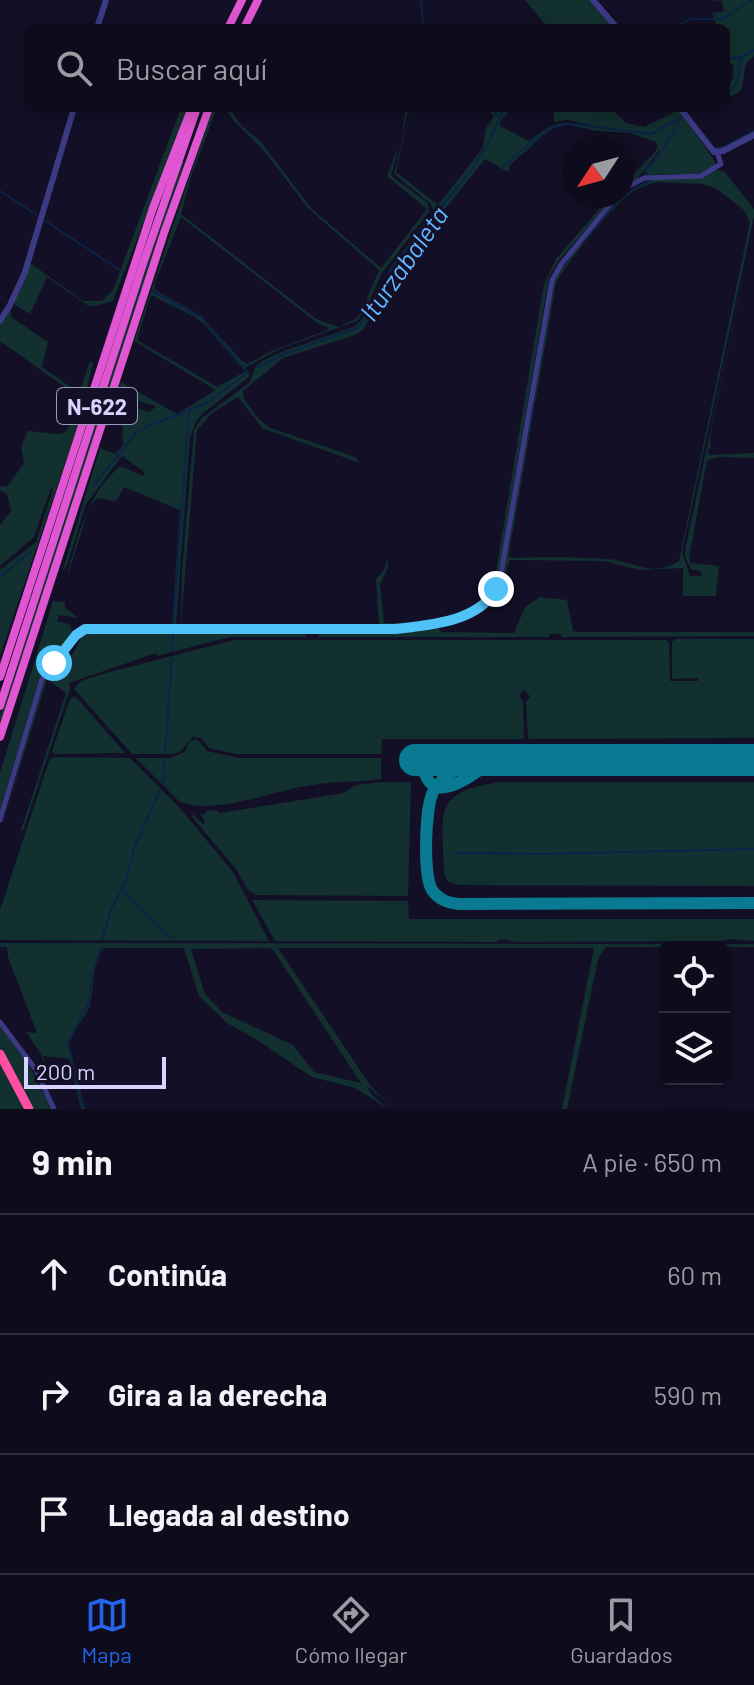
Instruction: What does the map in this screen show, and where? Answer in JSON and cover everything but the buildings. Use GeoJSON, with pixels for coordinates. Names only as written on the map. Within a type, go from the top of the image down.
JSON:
{"type":"FeatureCollection","features":[{"type":"Feature","properties":{"kind":"highway"},"geometry":{"type":"LineString","coordinates":[[232,24],[244,0]]}},
{"type":"Feature","properties":{"kind":"highway"},"geometry":{"type":"LineString","coordinates":[[246,24],[258,0]]}},
{"type":"Feature","properties":{"kind":"highway"},"geometry":{"type":"LineString","coordinates":[[0,677],[153,208],[193,112]]}},
{"type":"Feature","properties":{"kind":"highway","name":"N-622"},"geometry":{"type":"LineString","coordinates":[[0,706],[194,112]]}},
{"type":"Feature","properties":{"kind":"highway","name":"N-622"},"geometry":{"type":"LineString","coordinates":[[0,737],[164,233],[208,112]]}},
{"type":"Feature","properties":{"kind":"highway"},"geometry":{"type":"LineString","coordinates":[[0,1054],[29,1109]]}},
{"type":"Feature","properties":{"kind":"street"},"geometry":{"type":"LineString","coordinates":[[98,24],[106,0]]}},
{"type":"Feature","properties":{"kind":"street"},"geometry":{"type":"LineString","coordinates":[[593,0],[614,24]]}},
{"type":"Feature","properties":{"kind":"street"},"geometry":{"type":"LineString","coordinates":[[0,321],[25,272],[73,112]]}},
{"type":"Feature","properties":{"kind":"street"},"geometry":{"type":"LineString","coordinates":[[683,112],[711,150],[717,152],[754,135]]}},
{"type":"Feature","properties":{"kind":"street"},"geometry":{"type":"LineString","coordinates":[[634,183],[644,178],[709,173],[721,164],[717,152]]}},
{"type":"Feature","properties":{"kind":"street"},"geometry":{"type":"LineString","coordinates":[[0,820],[42,679],[76,635],[85,629],[395,629],[463,616],[489,601],[500,579],[552,280],[607,208]]}},
{"type":"Feature","properties":{"kind":"street"},"geometry":{"type":"LineString","coordinates":[[0,1022],[36,1070],[54,1109]]}},
{"type":"Feature","properties":{"kind":"green space"},"geometry":{"type":"Polygon","coordinates":[[[525,0],[591,0],[611,24],[545,24],[525,0]]]}},
{"type":"Feature","properties":{"kind":"green space"},"geometry":{"type":"Polygon","coordinates":[[[709,0],[754,0],[754,56],[746,64],[741,91],[730,96],[733,65],[730,63],[730,24],[716,24],[712,13],[724,11],[722,1],[709,0]]]}},
{"type":"Feature","properties":{"kind":"green space"},"geometry":{"type":"Polygon","coordinates":[[[180,112],[186,112],[113,301],[87,305],[47,277],[30,314],[14,304],[30,263],[83,301],[102,301],[113,290],[180,112]]]}},
{"type":"Feature","properties":{"kind":"green space"},"geometry":{"type":"Polygon","coordinates":[[[212,112],[215,112],[181,214],[316,319],[339,327],[357,318],[379,270],[308,208],[264,151],[228,112],[232,112],[241,125],[260,141],[312,209],[381,268],[427,209],[387,176],[399,145],[391,176],[428,203],[429,212],[382,273],[357,321],[279,349],[243,369],[205,325],[151,295],[137,340],[217,387],[248,370],[250,376],[202,414],[190,437],[174,627],[97,627],[96,624],[172,624],[180,510],[124,487],[116,501],[97,498],[89,507],[120,466],[144,476],[144,472],[122,456],[86,504],[62,572],[101,445],[102,449],[115,454],[123,445],[122,422],[128,405],[150,412],[156,406],[128,398],[119,422],[110,417],[121,382],[177,414],[216,390],[134,341],[212,112]],[[181,217],[154,285],[155,290],[200,315],[241,360],[247,364],[328,328],[316,322],[181,217]]]}},
{"type":"Feature","properties":{"kind":"green space"},"geometry":{"type":"Polygon","coordinates":[[[410,112],[396,172],[438,205],[483,148],[486,128],[494,116],[490,112],[509,112],[500,126],[529,141],[560,123],[596,126],[568,120],[554,122],[554,112],[616,112],[626,123],[644,127],[673,112],[681,112],[716,163],[705,171],[692,174],[646,176],[644,172],[659,150],[634,182],[634,174],[655,152],[656,142],[630,133],[596,131],[569,125],[548,131],[511,164],[508,172],[485,159],[397,269],[363,330],[283,358],[243,391],[244,399],[268,427],[355,457],[360,463],[262,428],[238,397],[212,413],[197,430],[181,623],[182,571],[194,430],[202,418],[249,383],[256,366],[262,361],[354,327],[361,321],[392,266],[434,211],[430,203],[394,174],[410,112]]]}},
{"type":"Feature","properties":{"kind":"green space"},"geometry":{"type":"Polygon","coordinates":[[[181,161],[184,162],[178,182],[0,730],[0,715],[181,161]]]}},
{"type":"Feature","properties":{"kind":"green space"},"geometry":{"type":"Polygon","coordinates":[[[717,170],[724,171],[754,209],[682,552],[690,576],[703,576],[699,570],[691,570],[685,556],[686,546],[754,226],[708,451],[709,455],[754,453],[754,458],[720,457],[707,460],[689,558],[691,563],[719,566],[716,596],[683,596],[683,568],[640,570],[604,561],[510,560],[504,585],[493,603],[477,614],[438,627],[441,632],[514,633],[525,607],[540,597],[567,600],[573,631],[754,632],[754,636],[561,637],[561,634],[550,634],[549,637],[319,637],[318,633],[306,633],[306,637],[230,637],[157,656],[156,653],[69,683],[70,689],[23,831],[66,693],[47,679],[0,833],[44,680],[53,667],[55,670],[61,667],[69,659],[83,633],[416,629],[453,621],[481,610],[495,597],[502,580],[551,287],[567,259],[610,208],[614,208],[556,283],[509,553],[510,558],[615,560],[651,569],[679,561],[750,222],[744,210],[717,189],[703,184],[658,182],[634,191],[651,180],[692,178],[717,170]]]}},
{"type":"Feature","properties":{"kind":"green space"},"geometry":{"type":"Polygon","coordinates":[[[600,208],[605,208],[560,259],[549,277],[497,583],[484,603],[469,612],[387,627],[181,627],[181,624],[379,625],[376,579],[384,570],[388,558],[388,567],[380,584],[384,623],[419,621],[458,613],[483,598],[495,577],[544,284],[556,259],[600,208]]]}},
{"type":"Feature","properties":{"kind":"green space"},"geometry":{"type":"Polygon","coordinates":[[[9,311],[11,317],[48,342],[42,367],[79,393],[90,361],[93,363],[79,422],[0,656],[0,570],[36,542],[53,489],[34,537],[0,566],[0,525],[11,511],[7,494],[0,490],[0,486],[7,487],[24,463],[21,447],[28,431],[65,432],[79,397],[0,341],[0,324],[9,311]]]}},
{"type":"Feature","properties":{"kind":"green space"},"geometry":{"type":"Polygon","coordinates":[[[89,509],[68,574],[76,542],[89,509]]]}},
{"type":"Feature","properties":{"kind":"green space"},"geometry":{"type":"Polygon","coordinates":[[[53,601],[65,602],[65,608],[79,618],[59,615],[57,621],[71,625],[72,634],[54,659],[43,666],[0,811],[0,773],[53,601]]]}},
{"type":"Feature","properties":{"kind":"green space"},"geometry":{"type":"Polygon","coordinates":[[[675,639],[754,639],[754,738],[528,739],[526,702],[530,696],[524,690],[519,695],[523,702],[524,739],[382,739],[381,754],[236,754],[209,748],[201,738],[193,737],[181,751],[174,754],[132,754],[74,689],[81,681],[106,673],[234,640],[666,640],[669,642],[670,681],[698,681],[698,678],[672,679],[672,642],[675,639]]]}},
{"type":"Feature","properties":{"kind":"green space"},"geometry":{"type":"Polygon","coordinates":[[[74,696],[125,753],[55,754],[52,751],[70,699],[74,696]]]}},
{"type":"Feature","properties":{"kind":"green space"},"geometry":{"type":"Polygon","coordinates":[[[195,739],[207,751],[239,758],[381,758],[381,779],[312,785],[225,804],[192,805],[179,801],[136,758],[169,758],[185,752],[195,739]]]}},
{"type":"Feature","properties":{"kind":"green space"},"geometry":{"type":"Polygon","coordinates":[[[53,757],[130,758],[178,806],[233,872],[269,941],[0,940],[0,910],[49,761],[53,757]]]}},
{"type":"Feature","properties":{"kind":"green space"},"geometry":{"type":"Polygon","coordinates":[[[411,782],[408,896],[256,895],[249,891],[236,869],[192,817],[193,814],[203,824],[205,822],[200,814],[206,811],[217,810],[220,813],[344,793],[356,785],[411,782]]]}},
{"type":"Feature","properties":{"kind":"green space"},"geometry":{"type":"Polygon","coordinates":[[[502,782],[754,782],[754,886],[459,885],[448,882],[444,874],[443,821],[446,809],[452,799],[462,792],[502,782]]]}},
{"type":"Feature","properties":{"kind":"green space"},"geometry":{"type":"Polygon","coordinates":[[[252,900],[408,901],[409,919],[754,919],[754,941],[275,941],[252,900]]]}},
{"type":"Feature","properties":{"kind":"green space"},"geometry":{"type":"Polygon","coordinates":[[[0,943],[658,944],[658,947],[606,947],[598,959],[567,1109],[562,1109],[594,948],[278,948],[372,1088],[395,1109],[367,1086],[371,1094],[389,1109],[355,1088],[312,1077],[227,1023],[199,996],[184,948],[104,948],[95,968],[88,1009],[69,1045],[85,1109],[81,1109],[69,1059],[43,1056],[57,1109],[41,1054],[26,1032],[37,1033],[7,947],[0,947],[0,943]],[[191,949],[205,994],[222,1012],[293,1045],[314,1072],[361,1083],[273,950],[191,949]]]}},
{"type":"Feature","properties":{"kind":"green space"},"geometry":{"type":"Polygon","coordinates":[[[730,944],[754,944],[754,947],[730,947],[730,944]]]}},
{"type":"Feature","properties":{"kind":"green space"},"geometry":{"type":"Polygon","coordinates":[[[0,1026],[26,1060],[52,1109],[33,1109],[0,1047],[0,1026]]]}},
{"type":"Feature","properties":{"kind":"green space"},"geometry":{"type":"Polygon","coordinates":[[[0,1060],[27,1109],[0,1109],[0,1060]]]}},
{"type":"Feature","properties":{"kind":"waterway"},"geometry":{"type":"LineString","coordinates":[[421,0],[423,24]]}},
{"type":"Feature","properties":{"kind":"waterway"},"geometry":{"type":"LineString","coordinates":[[681,24],[690,19],[722,19],[752,0]]}},
{"type":"Feature","properties":{"kind":"waterway","name":"Iturzabaleta"},"geometry":{"type":"LineString","coordinates":[[730,58],[754,50]]}},
{"type":"Feature","properties":{"kind":"waterway"},"geometry":{"type":"LineString","coordinates":[[730,91],[737,82],[741,57]]}},
{"type":"Feature","properties":{"kind":"waterway"},"geometry":{"type":"LineString","coordinates":[[494,112],[498,116]]}},
{"type":"Feature","properties":{"kind":"waterway","name":"Iturzabaleta"},"geometry":{"type":"LineString","coordinates":[[258,367],[284,354],[357,328],[370,314],[381,287],[396,263],[468,174],[503,112]]}},
{"type":"Feature","properties":{"kind":"waterway"},"geometry":{"type":"LineString","coordinates":[[503,167],[556,126],[573,124],[651,134],[682,117]]}},
{"type":"Feature","properties":{"kind":"waterway"},"geometry":{"type":"LineString","coordinates":[[647,174],[646,170],[679,122]]}},
{"type":"Feature","properties":{"kind":"waterway"},"geometry":{"type":"LineString","coordinates":[[714,148],[724,147],[754,131]]}},
{"type":"Feature","properties":{"kind":"waterway"},"geometry":{"type":"LineString","coordinates":[[582,243],[621,199],[649,182]]}},
{"type":"Feature","properties":{"kind":"waterway"},"geometry":{"type":"LineString","coordinates":[[0,191],[37,215]]}},
{"type":"Feature","properties":{"kind":"waterway"},"geometry":{"type":"LineString","coordinates":[[44,220],[123,272]]}},
{"type":"Feature","properties":{"kind":"waterway"},"geometry":{"type":"LineString","coordinates":[[562,268],[570,257]]}},
{"type":"Feature","properties":{"kind":"waterway"},"geometry":{"type":"LineString","coordinates":[[152,291],[201,317],[246,371]]}},
{"type":"Feature","properties":{"kind":"waterway","name":"Iturzabaleta"},"geometry":{"type":"LineString","coordinates":[[93,486],[135,434],[207,403],[248,372]]}},
{"type":"Feature","properties":{"kind":"waterway"},"geometry":{"type":"LineString","coordinates":[[528,437],[534,398]]}},
{"type":"Feature","properties":{"kind":"waterway"},"geometry":{"type":"LineString","coordinates":[[173,626],[189,411]]}},
{"type":"Feature","properties":{"kind":"waterway","name":"Iturzabaleta"},"geometry":{"type":"LineString","coordinates":[[0,577],[30,552]]}},
{"type":"Feature","properties":{"kind":"waterway"},"geometry":{"type":"LineString","coordinates":[[172,651],[173,635]]}},
{"type":"Feature","properties":{"kind":"waterway"},"geometry":{"type":"LineString","coordinates":[[165,753],[172,656]]}},
{"type":"Feature","properties":{"kind":"waterway"},"geometry":{"type":"LineString","coordinates":[[163,783],[164,760]]}},
{"type":"Feature","properties":{"kind":"waterway"},"geometry":{"type":"LineString","coordinates":[[102,939],[111,910],[125,883],[135,846],[160,790]]}},
{"type":"Feature","properties":{"kind":"waterway"},"geometry":{"type":"LineString","coordinates":[[455,853],[754,849]]}},
{"type":"Feature","properties":{"kind":"waterway"},"geometry":{"type":"LineString","coordinates":[[122,889],[172,939]]}},
{"type":"Feature","properties":{"kind":"waterway"},"geometry":{"type":"LineString","coordinates":[[83,1109],[68,1043],[89,1002],[92,975],[101,948]]}},
{"type":"Feature","properties":{"kind":"taxiway"},"geometry":{"type":"LineString","coordinates":[[494,760],[454,785],[444,787],[435,786],[428,779],[423,766],[427,754],[445,750],[511,760]]}},
{"type":"Feature","properties":{"kind":"taxiway"},"geometry":{"type":"LineString","coordinates":[[477,760],[446,776],[430,800],[427,871],[432,890],[444,900],[459,904],[754,903]]}},
{"type":"Feature","properties":{"kind":"runway"},"geometry":{"type":"LineString","coordinates":[[415,760],[754,760]]}},
{"type":"Feature","properties":{"kind":"route"},"geometry":{"type":"LineString","coordinates":[[54,663],[76,635],[85,629],[395,629],[471,613],[489,601],[496,589]]}}]}
